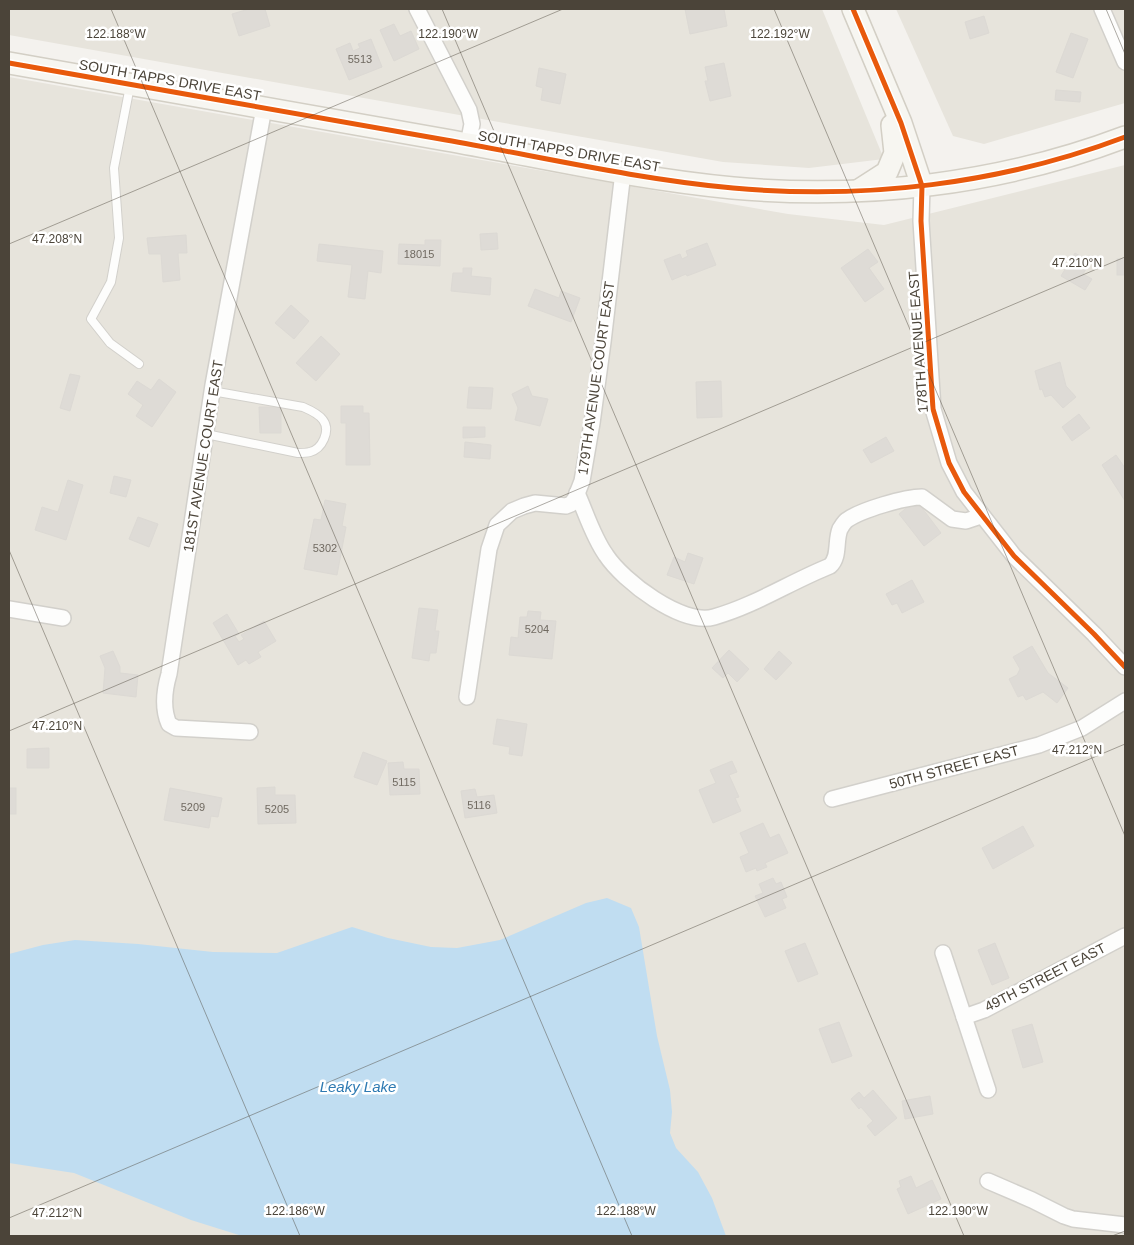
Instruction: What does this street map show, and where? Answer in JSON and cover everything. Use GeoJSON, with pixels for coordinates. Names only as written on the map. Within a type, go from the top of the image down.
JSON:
{"type":"FeatureCollection","features":[{"type":"Feature","properties":{"kind":"street"},"geometry":{"type":"LineString","coordinates":[[417,9],[469,110],[472,124],[468,144]]}},
{"type":"Feature","properties":{"kind":"street"},"geometry":{"type":"LineString","coordinates":[[852,9],[901,123],[922,186]]}},
{"type":"Feature","properties":{"kind":"street"},"geometry":{"type":"LineString","coordinates":[[1102,9],[1125,62]]}},
{"type":"Feature","properties":{"kind":"street","name":"SOUTH TAPPS DRIVE EAST"},"geometry":{"type":"LineString","coordinates":[[9,63],[468,144],[578,166],[687,183],[734,188],[809,192],[859,191],[922,186],[970,179],[1044,163],[1125,137]]}},
{"type":"Feature","properties":{"kind":"street"},"geometry":{"type":"LineString","coordinates":[[859,191],[887,172],[895,153],[886,88]]}},
{"type":"Feature","properties":{"kind":"street","name":"181ST AVENUE COURT EAST"},"geometry":{"type":"LineString","coordinates":[[250,732],[176,728],[169,724],[164,705],[165,688],[212,391],[264,108]]}},
{"type":"Feature","properties":{"kind":"street","name":"179TH AVENUE COURT EAST"},"geometry":{"type":"LineString","coordinates":[[467,697],[489,549],[497,525],[512,511],[535,503],[566,506],[571,504],[582,481],[603,342],[623,172]]}},
{"type":"Feature","properties":{"kind":"street","name":"178TH AVENUE EAST"},"geometry":{"type":"LineString","coordinates":[[922,186],[921,221],[933,409],[949,463],[964,492],[1014,556],[1125,667]]}},
{"type":"Feature","properties":{"kind":"street"},"geometry":{"type":"LineString","coordinates":[[577,493],[605,554],[616,569],[629,581],[672,609],[701,619],[714,617],[755,603],[830,566],[836,559],[837,538],[843,523],[868,510],[903,500],[922,497],[952,519],[966,521],[981,516]]}},
{"type":"Feature","properties":{"kind":"street"},"geometry":{"type":"LineString","coordinates":[[9,609],[64,618]]}},
{"type":"Feature","properties":{"kind":"street","name":"50TH STREET EAST"},"geometry":{"type":"LineString","coordinates":[[832,799],[1039,745],[1082,728],[1125,701]]}},
{"type":"Feature","properties":{"kind":"street","name":"49TH STREET EAST"},"geometry":{"type":"LineString","coordinates":[[964,1016],[984,1010],[1125,936]]}},
{"type":"Feature","properties":{"kind":"street"},"geometry":{"type":"LineString","coordinates":[[943,953],[988,1090]]}},
{"type":"Feature","properties":{"kind":"street"},"geometry":{"type":"LineString","coordinates":[[988,1182],[1073,1219],[1125,1225]]}},
{"type":"Feature","properties":{"kind":"lane"},"geometry":{"type":"LineString","coordinates":[[130,84],[114,168],[119,238],[111,282],[91,319],[110,344],[139,364]]}},
{"type":"Feature","properties":{"kind":"lane"},"geometry":{"type":"LineString","coordinates":[[206,434],[298,454],[310,452],[318,448],[325,438],[324,420],[303,407],[212,391]]}},
{"type":"Feature","properties":{"kind":"shaded area"},"geometry":{"type":"Polygon","coordinates":[[[9,9],[822,9],[884,159],[809,168],[723,162],[9,35],[9,9]]]}},
{"type":"Feature","properties":{"kind":"shaded area"},"geometry":{"type":"Polygon","coordinates":[[[896,9],[1125,9],[1125,103],[984,144],[953,136],[896,9]]]}},
{"type":"Feature","properties":{"kind":"shaded area"},"geometry":{"type":"Polygon","coordinates":[[[9,77],[788,214],[884,225],[1125,165],[1125,1236],[9,1236],[9,77]]]}},
{"type":"Feature","properties":{"kind":"water","name":"Leaky Lake"},"geometry":{"type":"Polygon","coordinates":[[[607,898],[631,908],[639,927],[657,1036],[670,1090],[672,1112],[670,1133],[676,1148],[698,1172],[712,1198],[726,1236],[242,1236],[191,1220],[74,1173],[9,1163],[9,954],[43,945],[75,940],[213,952],[277,953],[352,927],[388,938],[431,947],[457,948],[500,940],[586,903],[607,898]]]}},
{"type":"Feature","properties":{"kind":"building"},"geometry":{"type":"Polygon","coordinates":[[[249,9],[265,9],[270,26],[239,36],[232,14],[249,9]]]}},
{"type":"Feature","properties":{"kind":"building"},"geometry":{"type":"Polygon","coordinates":[[[685,9],[724,9],[727,26],[690,34],[685,9]]]}},
{"type":"Feature","properties":{"kind":"building"},"geometry":{"type":"Polygon","coordinates":[[[984,16],[989,33],[970,39],[965,22],[984,16]]]}},
{"type":"Feature","properties":{"kind":"building"},"geometry":{"type":"Polygon","coordinates":[[[394,24],[400,36],[411,31],[419,49],[394,61],[380,30],[394,24]]]}},
{"type":"Feature","properties":{"kind":"building"},"geometry":{"type":"Polygon","coordinates":[[[1071,33],[1088,39],[1073,78],[1056,72],[1071,33]]]}},
{"type":"Feature","properties":{"kind":"building"},"geometry":{"type":"Polygon","coordinates":[[[371,39],[382,67],[349,80],[336,49],[350,43],[353,51],[360,48],[358,44],[371,39]]]}},
{"type":"Feature","properties":{"kind":"building"},"geometry":{"type":"Polygon","coordinates":[[[724,63],[731,96],[710,101],[705,81],[708,81],[705,67],[724,63]]]}},
{"type":"Feature","properties":{"kind":"building"},"geometry":{"type":"Polygon","coordinates":[[[539,68],[566,74],[560,104],[541,100],[543,88],[536,86],[539,68]]]}},
{"type":"Feature","properties":{"kind":"building"},"geometry":{"type":"Polygon","coordinates":[[[1056,90],[1081,92],[1080,102],[1055,100],[1056,90]]]}},
{"type":"Feature","properties":{"kind":"building"},"geometry":{"type":"Polygon","coordinates":[[[497,233],[498,249],[481,250],[480,234],[497,233]]]}},
{"type":"Feature","properties":{"kind":"building"},"geometry":{"type":"Polygon","coordinates":[[[186,235],[187,253],[178,253],[180,280],[163,282],[161,254],[149,254],[147,238],[186,235]]]}},
{"type":"Feature","properties":{"kind":"building"},"geometry":{"type":"Polygon","coordinates":[[[425,240],[441,240],[440,266],[398,264],[399,244],[425,245],[425,240]]]}},
{"type":"Feature","properties":{"kind":"building"},"geometry":{"type":"Polygon","coordinates":[[[707,243],[716,265],[672,280],[664,260],[680,254],[682,259],[688,256],[686,251],[707,243]]]}},
{"type":"Feature","properties":{"kind":"building"},"geometry":{"type":"Polygon","coordinates":[[[319,244],[383,251],[381,273],[368,271],[365,299],[348,297],[352,265],[317,261],[319,244]]]}},
{"type":"Feature","properties":{"kind":"building"},"geometry":{"type":"Polygon","coordinates":[[[868,249],[878,262],[869,268],[884,289],[865,302],[841,268],[868,249]]]}},
{"type":"Feature","properties":{"kind":"building"},"geometry":{"type":"Polygon","coordinates":[[[1075,253],[1090,262],[1083,274],[1092,279],[1085,290],[1061,276],[1075,253]]]}},
{"type":"Feature","properties":{"kind":"building"},"geometry":{"type":"Polygon","coordinates":[[[1117,259],[1125,259],[1125,275],[1117,275],[1117,259]]]}},
{"type":"Feature","properties":{"kind":"building"},"geometry":{"type":"Polygon","coordinates":[[[463,268],[472,268],[471,276],[491,278],[490,295],[451,291],[453,273],[463,273],[463,268]]]}},
{"type":"Feature","properties":{"kind":"building"},"geometry":{"type":"Polygon","coordinates":[[[535,289],[559,298],[561,291],[580,298],[571,322],[528,306],[535,289]]]}},
{"type":"Feature","properties":{"kind":"building"},"geometry":{"type":"Polygon","coordinates":[[[291,305],[309,321],[294,339],[275,323],[291,305]]]}},
{"type":"Feature","properties":{"kind":"building"},"geometry":{"type":"Polygon","coordinates":[[[321,336],[340,354],[316,381],[296,363],[321,336]]]}},
{"type":"Feature","properties":{"kind":"building"},"geometry":{"type":"Polygon","coordinates":[[[1060,362],[1066,386],[1076,397],[1063,408],[1051,395],[1045,397],[1042,389],[1040,390],[1035,371],[1060,362]]]}},
{"type":"Feature","properties":{"kind":"building"},"geometry":{"type":"Polygon","coordinates":[[[70,374],[80,376],[70,411],[60,408],[70,374]]]}},
{"type":"Feature","properties":{"kind":"building"},"geometry":{"type":"Polygon","coordinates":[[[159,379],[176,392],[152,427],[136,416],[143,405],[128,394],[137,381],[151,390],[159,379]]]}},
{"type":"Feature","properties":{"kind":"building"},"geometry":{"type":"Polygon","coordinates":[[[721,381],[722,417],[697,418],[696,382],[721,381]]]}},
{"type":"Feature","properties":{"kind":"building"},"geometry":{"type":"Polygon","coordinates":[[[528,386],[532,396],[548,399],[540,426],[515,420],[518,408],[512,394],[528,386]]]}},
{"type":"Feature","properties":{"kind":"building"},"geometry":{"type":"Polygon","coordinates":[[[469,387],[493,388],[491,409],[467,408],[469,387]]]}},
{"type":"Feature","properties":{"kind":"building"},"geometry":{"type":"Polygon","coordinates":[[[341,406],[363,406],[363,413],[369,413],[370,465],[346,465],[346,423],[341,423],[341,406]]]}},
{"type":"Feature","properties":{"kind":"building"},"geometry":{"type":"Polygon","coordinates":[[[259,407],[281,407],[281,433],[260,433],[259,407]]]}},
{"type":"Feature","properties":{"kind":"building"},"geometry":{"type":"Polygon","coordinates":[[[1079,414],[1090,428],[1072,441],[1062,427],[1079,414]]]}},
{"type":"Feature","properties":{"kind":"building"},"geometry":{"type":"Polygon","coordinates":[[[463,427],[485,427],[485,437],[463,438],[463,427]]]}},
{"type":"Feature","properties":{"kind":"building"},"geometry":{"type":"Polygon","coordinates":[[[886,437],[894,451],[871,463],[863,450],[886,437]]]}},
{"type":"Feature","properties":{"kind":"building"},"geometry":{"type":"Polygon","coordinates":[[[465,442],[491,445],[490,459],[464,457],[465,442]]]}},
{"type":"Feature","properties":{"kind":"building"},"geometry":{"type":"Polygon","coordinates":[[[1116,455],[1125,468],[1125,501],[1102,465],[1116,455]]]}},
{"type":"Feature","properties":{"kind":"building"},"geometry":{"type":"Polygon","coordinates":[[[114,476],[131,480],[126,497],[110,493],[114,476]]]}},
{"type":"Feature","properties":{"kind":"building"},"geometry":{"type":"Polygon","coordinates":[[[68,480],[83,485],[66,540],[35,530],[42,507],[58,512],[68,480]]]}},
{"type":"Feature","properties":{"kind":"building"},"geometry":{"type":"Polygon","coordinates":[[[325,500],[346,504],[342,526],[346,527],[337,575],[304,569],[314,519],[321,520],[325,500]]]}},
{"type":"Feature","properties":{"kind":"building"},"geometry":{"type":"Polygon","coordinates":[[[916,500],[941,533],[924,546],[899,514],[916,500]]]}},
{"type":"Feature","properties":{"kind":"building"},"geometry":{"type":"Polygon","coordinates":[[[138,517],[158,524],[149,547],[129,539],[138,517]]]}},
{"type":"Feature","properties":{"kind":"building"},"geometry":{"type":"Polygon","coordinates":[[[688,553],[703,558],[694,584],[667,575],[674,557],[685,562],[688,553]]]}},
{"type":"Feature","properties":{"kind":"building"},"geometry":{"type":"Polygon","coordinates":[[[912,580],[924,602],[902,613],[897,603],[892,605],[886,594],[912,580]]]}},
{"type":"Feature","properties":{"kind":"building"},"geometry":{"type":"Polygon","coordinates":[[[419,608],[438,610],[435,631],[439,631],[436,653],[430,653],[429,661],[412,658],[419,608]]]}},
{"type":"Feature","properties":{"kind":"building"},"geometry":{"type":"Polygon","coordinates":[[[528,611],[541,612],[540,620],[556,621],[552,659],[509,655],[511,637],[518,638],[520,617],[527,617],[528,611]]]}},
{"type":"Feature","properties":{"kind":"building"},"geometry":{"type":"Polygon","coordinates":[[[227,614],[239,634],[235,636],[239,642],[244,639],[241,635],[264,621],[276,641],[258,652],[261,657],[249,664],[246,660],[238,665],[213,623],[227,614]]]}},
{"type":"Feature","properties":{"kind":"building"},"geometry":{"type":"Polygon","coordinates":[[[1032,646],[1048,673],[1068,688],[1057,703],[1043,692],[1026,700],[1023,695],[1018,697],[1009,679],[1017,675],[1020,669],[1013,657],[1032,646]]]}},
{"type":"Feature","properties":{"kind":"building"},"geometry":{"type":"Polygon","coordinates":[[[729,650],[749,669],[737,682],[728,673],[723,678],[712,668],[729,650]]]}},
{"type":"Feature","properties":{"kind":"building"},"geometry":{"type":"Polygon","coordinates":[[[113,651],[120,667],[120,673],[138,675],[136,697],[103,693],[105,668],[100,656],[113,651]]]}},
{"type":"Feature","properties":{"kind":"building"},"geometry":{"type":"Polygon","coordinates":[[[779,651],[792,663],[776,680],[764,669],[779,651]]]}},
{"type":"Feature","properties":{"kind":"building"},"geometry":{"type":"Polygon","coordinates":[[[497,719],[527,724],[522,756],[509,754],[510,747],[493,744],[497,719]]]}},
{"type":"Feature","properties":{"kind":"building"},"geometry":{"type":"Polygon","coordinates":[[[49,748],[49,768],[27,768],[27,749],[49,748]]]}},
{"type":"Feature","properties":{"kind":"building"},"geometry":{"type":"Polygon","coordinates":[[[363,752],[387,761],[377,785],[354,777],[363,752]]]}},
{"type":"Feature","properties":{"kind":"building"},"geometry":{"type":"Polygon","coordinates":[[[732,761],[737,772],[729,775],[739,797],[735,798],[741,811],[713,823],[699,790],[716,783],[710,770],[732,761]]]}},
{"type":"Feature","properties":{"kind":"building"},"geometry":{"type":"Polygon","coordinates":[[[403,762],[404,769],[419,769],[420,794],[390,795],[388,763],[403,762]]]}},
{"type":"Feature","properties":{"kind":"building"},"geometry":{"type":"Polygon","coordinates":[[[275,787],[275,795],[295,795],[296,823],[258,824],[257,788],[275,787]]]}},
{"type":"Feature","properties":{"kind":"building"},"geometry":{"type":"Polygon","coordinates":[[[9,788],[16,788],[16,814],[9,814],[9,788]]]}},
{"type":"Feature","properties":{"kind":"building"},"geometry":{"type":"Polygon","coordinates":[[[170,788],[222,798],[218,817],[211,816],[209,828],[164,820],[170,788]]]}},
{"type":"Feature","properties":{"kind":"building"},"geometry":{"type":"Polygon","coordinates":[[[475,789],[477,797],[494,795],[497,813],[465,818],[461,791],[475,789]]]}},
{"type":"Feature","properties":{"kind":"building"},"geometry":{"type":"Polygon","coordinates":[[[763,823],[770,838],[779,834],[788,853],[765,863],[767,867],[757,871],[756,868],[746,872],[740,857],[749,853],[740,833],[763,823]]]}},
{"type":"Feature","properties":{"kind":"building"},"geometry":{"type":"Polygon","coordinates":[[[1023,826],[1034,846],[993,869],[982,848],[1023,826]]]}},
{"type":"Feature","properties":{"kind":"building"},"geometry":{"type":"Polygon","coordinates":[[[773,878],[776,884],[781,882],[787,897],[782,899],[786,908],[765,917],[755,896],[763,893],[759,884],[773,878]]]}},
{"type":"Feature","properties":{"kind":"building"},"geometry":{"type":"Polygon","coordinates":[[[805,943],[818,974],[798,982],[785,951],[805,943]]]}},
{"type":"Feature","properties":{"kind":"building"},"geometry":{"type":"Polygon","coordinates":[[[995,943],[1009,978],[992,985],[978,950],[995,943]]]}},
{"type":"Feature","properties":{"kind":"building"},"geometry":{"type":"Polygon","coordinates":[[[839,1022],[852,1056],[832,1063],[819,1029],[839,1022]]]}},
{"type":"Feature","properties":{"kind":"building"},"geometry":{"type":"Polygon","coordinates":[[[1032,1024],[1043,1062],[1023,1068],[1012,1030],[1032,1024]]]}},
{"type":"Feature","properties":{"kind":"building"},"geometry":{"type":"Polygon","coordinates":[[[873,1090],[897,1118],[875,1136],[867,1126],[873,1121],[851,1099],[859,1092],[864,1098],[873,1090]]]}},
{"type":"Feature","properties":{"kind":"building"},"geometry":{"type":"Polygon","coordinates":[[[930,1096],[933,1114],[905,1119],[902,1101],[930,1096]]]}},
{"type":"Feature","properties":{"kind":"building"},"geometry":{"type":"Polygon","coordinates":[[[911,1176],[916,1188],[932,1180],[941,1199],[908,1214],[897,1189],[901,1187],[899,1181],[911,1176]]]}},
{"type":"Feature","properties":{"kind":"cycle path"},"geometry":{"type":"LineString","coordinates":[[853,9],[901,123],[922,186],[921,221],[933,409],[949,463],[964,492],[1014,556],[1125,667]]}},
{"type":"Feature","properties":{"kind":"cycle path"},"geometry":{"type":"LineString","coordinates":[[9,63],[625,173],[733,188],[832,192],[932,185],[1030,166],[1078,153],[1125,137]]}}]}
